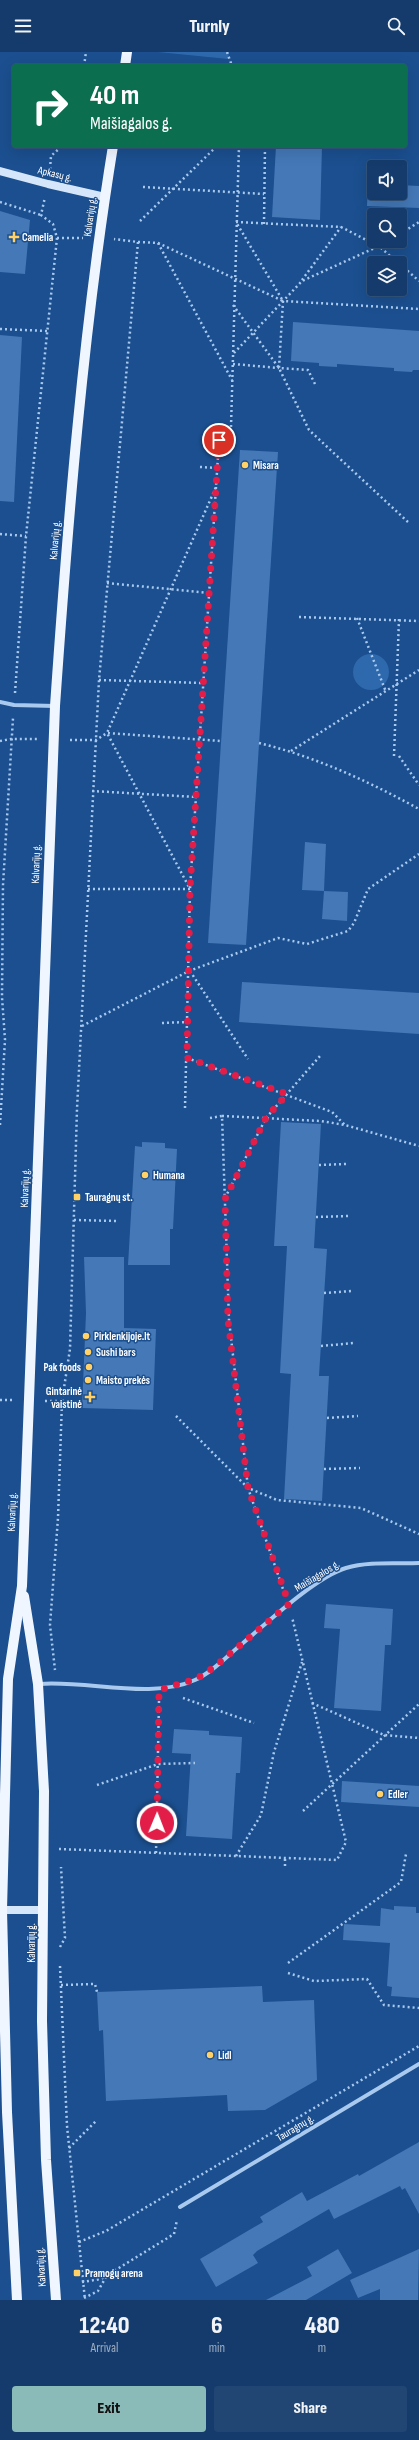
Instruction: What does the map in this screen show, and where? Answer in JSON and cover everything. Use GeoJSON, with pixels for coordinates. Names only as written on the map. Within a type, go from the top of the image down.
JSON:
{"type":"FeatureCollection","features":[{"type":"Feature","properties":{"kind":"main road"},"geometry":{"type":"LineString","coordinates":[[125,64],[127,52]]}},
{"type":"Feature","properties":{"kind":"main road","name":"Kalvarijų g."},"geometry":{"type":"LineString","coordinates":[[17,2300],[5,2059],[1,1910],[8,1679],[22,1586],[55,706],[64,572],[99,238],[113,148]]}},
{"type":"Feature","properties":{"kind":"main road","name":"Apkasų g."},"geometry":{"type":"LineString","coordinates":[[0,171],[105,197]]}},
{"type":"Feature","properties":{"kind":"main road","name":"Kalvarijų g."},"geometry":{"type":"LineString","coordinates":[[22,1586],[38,1684],[44,1791],[42,2021],[46,2160],[56,2300]]}},
{"type":"Feature","properties":{"kind":"main road"},"geometry":{"type":"LineString","coordinates":[[1,1910],[43,1910]]}},
{"type":"Feature","properties":{"kind":"street"},"geometry":{"type":"LineString","coordinates":[[0,702],[14,705],[55,706]]}},
{"type":"Feature","properties":{"kind":"street","name":"Maišiagalos g."},"geometry":{"type":"LineString","coordinates":[[38,1684],[56,1682],[159,1690],[196,1679],[213,1668],[289,1604],[335,1573],[346,1568],[364,1564],[419,1563]]}},
{"type":"Feature","properties":{"kind":"street","name":"Tauragnų g."},"geometry":{"type":"LineString","coordinates":[[180,2207],[419,2064]]}},
{"type":"Feature","properties":{"kind":"path"},"geometry":{"type":"LineString","coordinates":[[84,64],[86,52]]}},
{"type":"Feature","properties":{"kind":"path"},"geometry":{"type":"LineString","coordinates":[[227,52],[231,64]]}},
{"type":"Feature","properties":{"kind":"path"},"geometry":{"type":"LineString","coordinates":[[41,215],[48,184],[51,156],[60,148]]}},
{"type":"Feature","properties":{"kind":"path"},"geometry":{"type":"LineString","coordinates":[[140,221],[216,148]]}},
{"type":"Feature","properties":{"kind":"path"},"geometry":{"type":"LineString","coordinates":[[230,427],[234,353],[233,305],[239,148]]}},
{"type":"Feature","properties":{"kind":"path"},"geometry":{"type":"LineString","coordinates":[[264,224],[265,148]]}},
{"type":"Feature","properties":{"kind":"path"},"geometry":{"type":"LineString","coordinates":[[143,187],[237,194],[264,194]]}},
{"type":"Feature","properties":{"kind":"path"},"geometry":{"type":"LineString","coordinates":[[0,202],[41,215],[53,224],[58,238],[26,536],[11,738],[1,894],[2,998],[5,1040],[0,1125]]}},
{"type":"Feature","properties":{"kind":"path"},"geometry":{"type":"LineString","coordinates":[[236,222],[341,227],[367,240]]}},
{"type":"Feature","properties":{"kind":"path"},"geometry":{"type":"LineString","coordinates":[[236,222],[283,301],[280,368]]}},
{"type":"Feature","properties":{"kind":"path"},"geometry":{"type":"LineString","coordinates":[[407,230],[419,222]]}},
{"type":"Feature","properties":{"kind":"path"},"geometry":{"type":"LineString","coordinates":[[234,353],[302,281],[341,227]]}},
{"type":"Feature","properties":{"kind":"path"},"geometry":{"type":"LineString","coordinates":[[58,238],[99,238],[158,243],[283,301],[419,309]]}},
{"type":"Feature","properties":{"kind":"path"},"geometry":{"type":"LineString","coordinates":[[62,1401],[70,1349],[92,791],[99,680],[138,242]]}},
{"type":"Feature","properties":{"kind":"path"},"geometry":{"type":"LineString","coordinates":[[158,243],[233,381]]}},
{"type":"Feature","properties":{"kind":"path"},"geometry":{"type":"LineString","coordinates":[[302,281],[378,248]]}},
{"type":"Feature","properties":{"kind":"path"},"geometry":{"type":"LineString","coordinates":[[381,248],[390,256]]}},
{"type":"Feature","properties":{"kind":"path"},"geometry":{"type":"LineString","coordinates":[[407,271],[419,281]]}},
{"type":"Feature","properties":{"kind":"path"},"geometry":{"type":"LineString","coordinates":[[233,305],[280,368],[309,430],[408,522]]}},
{"type":"Feature","properties":{"kind":"path"},"geometry":{"type":"LineString","coordinates":[[0,329],[47,331]]}},
{"type":"Feature","properties":{"kind":"path"},"geometry":{"type":"LineString","coordinates":[[233,364],[308,370],[315,384]]}},
{"type":"Feature","properties":{"kind":"path"},"geometry":{"type":"LineString","coordinates":[[185,1108],[190,889],[220,426]]}},
{"type":"Feature","properties":{"kind":"path"},"geometry":{"type":"LineString","coordinates":[[200,468],[217,468]]}},
{"type":"Feature","properties":{"kind":"path"},"geometry":{"type":"LineString","coordinates":[[96,740],[107,733],[216,487]]}},
{"type":"Feature","properties":{"kind":"path"},"geometry":{"type":"LineString","coordinates":[[0,534],[26,536]]}},
{"type":"Feature","properties":{"kind":"path"},"geometry":{"type":"LineString","coordinates":[[107,583],[209,593]]}},
{"type":"Feature","properties":{"kind":"path"},"geometry":{"type":"LineString","coordinates":[[299,617],[399,619],[419,621]]}},
{"type":"Feature","properties":{"kind":"path"},"geometry":{"type":"LineString","coordinates":[[357,618],[386,692]]}},
{"type":"Feature","properties":{"kind":"path"},"geometry":{"type":"LineString","coordinates":[[394,756],[399,619]]}},
{"type":"Feature","properties":{"kind":"path"},"geometry":{"type":"LineString","coordinates":[[291,751],[419,670]]}},
{"type":"Feature","properties":{"kind":"path"},"geometry":{"type":"LineString","coordinates":[[99,680],[203,684]]}},
{"type":"Feature","properties":{"kind":"path"},"geometry":{"type":"LineString","coordinates":[[107,733],[221,741]]}},
{"type":"Feature","properties":{"kind":"path"},"geometry":{"type":"LineString","coordinates":[[107,733],[190,889]]}},
{"type":"Feature","properties":{"kind":"path"},"geometry":{"type":"LineString","coordinates":[[0,741],[11,738]]}},
{"type":"Feature","properties":{"kind":"path"},"geometry":{"type":"LineString","coordinates":[[259,744],[291,751],[369,781],[419,809]]}},
{"type":"Feature","properties":{"kind":"path"},"geometry":{"type":"LineString","coordinates":[[399,756],[419,785]]}},
{"type":"Feature","properties":{"kind":"path"},"geometry":{"type":"LineString","coordinates":[[92,791],[196,797]]}},
{"type":"Feature","properties":{"kind":"path"},"geometry":{"type":"LineString","coordinates":[[82,1026],[189,971],[278,938],[307,944],[348,932],[354,923],[368,889],[419,854]]}},
{"type":"Feature","properties":{"kind":"path"},"geometry":{"type":"LineString","coordinates":[[88,889],[190,889]]}},
{"type":"Feature","properties":{"kind":"path"},"geometry":{"type":"LineString","coordinates":[[189,971],[248,1059]]}},
{"type":"Feature","properties":{"kind":"path"},"geometry":{"type":"LineString","coordinates":[[162,1023],[188,1022]]}},
{"type":"Feature","properties":{"kind":"path"},"geometry":{"type":"LineString","coordinates":[[225,1199],[266,1118],[320,1056]]}},
{"type":"Feature","properties":{"kind":"path"},"geometry":{"type":"LineString","coordinates":[[187,1058],[332,1112],[345,1125]]}},
{"type":"Feature","properties":{"kind":"path"},"geometry":{"type":"LineString","coordinates":[[59,1849],[337,1860],[346,1842],[289,1604],[248,1488],[228,1320],[222,1116]]}},
{"type":"Feature","properties":{"kind":"path"},"geometry":{"type":"LineString","coordinates":[[210,1118],[222,1116],[321,1121],[345,1125],[419,1146]]}},
{"type":"Feature","properties":{"kind":"path"},"geometry":{"type":"LineString","coordinates":[[319,1165],[346,1164]]}},
{"type":"Feature","properties":{"kind":"path"},"geometry":{"type":"LineString","coordinates":[[316,1217],[349,1216]]}},
{"type":"Feature","properties":{"kind":"path"},"geometry":{"type":"LineString","coordinates":[[74,1220],[117,1221]]}},
{"type":"Feature","properties":{"kind":"path"},"geometry":{"type":"LineString","coordinates":[[324,1293],[352,1291]]}},
{"type":"Feature","properties":{"kind":"path"},"geometry":{"type":"LineString","coordinates":[[321,1346],[354,1343]]}},
{"type":"Feature","properties":{"kind":"path"},"geometry":{"type":"LineString","coordinates":[[176,1416],[248,1488],[278,1500],[362,1508],[419,1534]]}},
{"type":"Feature","properties":{"kind":"path"},"geometry":{"type":"LineString","coordinates":[[327,1418],[358,1416]]}},
{"type":"Feature","properties":{"kind":"path"},"geometry":{"type":"LineString","coordinates":[[56,1682],[50,1624],[58,1518],[61,1434]]}},
{"type":"Feature","properties":{"kind":"path"},"geometry":{"type":"LineString","coordinates":[[324,1469],[360,1468]]}},
{"type":"Feature","properties":{"kind":"path"},"geometry":{"type":"LineString","coordinates":[[236,1857],[261,1815],[274,1752],[302,1661]]}},
{"type":"Feature","properties":{"kind":"path"},"geometry":{"type":"LineString","coordinates":[[156,1853],[159,1690],[254,1723]]}},
{"type":"Feature","properties":{"kind":"path"},"geometry":{"type":"LineString","coordinates":[[312,1703],[384,1735],[419,1738]]}},
{"type":"Feature","properties":{"kind":"path"},"geometry":{"type":"LineString","coordinates":[[303,1811],[419,1704]]}},
{"type":"Feature","properties":{"kind":"path"},"geometry":{"type":"LineString","coordinates":[[97,1785],[158,1764],[195,1763]]}},
{"type":"Feature","properties":{"kind":"path"},"geometry":{"type":"LineString","coordinates":[[59,1842],[59,1856]]}},
{"type":"Feature","properties":{"kind":"path"},"geometry":{"type":"LineString","coordinates":[[288,1963],[401,1882],[406,1854]]}},
{"type":"Feature","properties":{"kind":"path"},"geometry":{"type":"LineString","coordinates":[[285,1858],[285,1869]]}},
{"type":"Feature","properties":{"kind":"path"},"geometry":{"type":"LineString","coordinates":[[60,1863],[65,1938],[59,1948],[60,1955]]}},
{"type":"Feature","properties":{"kind":"path"},"geometry":{"type":"LineString","coordinates":[[60,1963],[70,2148],[82,2282],[85,2299],[98,2291],[106,2276]]}},
{"type":"Feature","properties":{"kind":"path"},"geometry":{"type":"LineString","coordinates":[[288,1973],[314,1981],[367,1979],[384,2005],[419,2008]]}},
{"type":"Feature","properties":{"kind":"path"},"geometry":{"type":"LineString","coordinates":[[61,1985],[94,1984],[97,1992]]}},
{"type":"Feature","properties":{"kind":"path"},"geometry":{"type":"LineString","coordinates":[[79,2242],[106,2231],[419,2046]]}},
{"type":"Feature","properties":{"kind":"path"},"geometry":{"type":"LineString","coordinates":[[70,2148],[97,2120]]}},
{"type":"Feature","properties":{"kind":"path"},"geometry":{"type":"LineString","coordinates":[[82,2282],[106,2276],[174,2234],[180,2207]]}},
{"type":"Feature","properties":{"kind":"shaded area"},"geometry":{"type":"Polygon","coordinates":[[[158,52],[229,52],[228,59],[158,52]]]}},
{"type":"Feature","properties":{"kind":"shaded area"},"geometry":{"type":"Polygon","coordinates":[[[375,654],[384,659],[388,665],[388,679],[384,685],[375,690],[367,690],[358,685],[354,679],[353,668],[358,659],[364,655],[375,654]]]}},
{"type":"Feature","properties":{"kind":"building"},"geometry":{"type":"Polygon","coordinates":[[[276,148],[322,148],[320,220],[272,217],[276,148]]]}},
{"type":"Feature","properties":{"kind":"building"},"geometry":{"type":"Polygon","coordinates":[[[407,185],[419,186],[419,208],[367,206],[367,200],[407,200],[407,185]]]}},
{"type":"Feature","properties":{"kind":"building"},"geometry":{"type":"Polygon","coordinates":[[[0,211],[30,220],[25,274],[0,272],[0,211]]]}},
{"type":"Feature","properties":{"kind":"building"},"geometry":{"type":"Polygon","coordinates":[[[293,322],[419,331],[419,370],[413,370],[412,372],[394,371],[394,368],[337,364],[337,367],[319,366],[319,363],[291,361],[293,322]]]}},
{"type":"Feature","properties":{"kind":"building"},"geometry":{"type":"Polygon","coordinates":[[[0,335],[22,337],[14,502],[0,501],[0,335]]]}},
{"type":"Feature","properties":{"kind":"building"},"geometry":{"type":"Polygon","coordinates":[[[240,450],[278,452],[246,945],[208,943],[240,450]]]}},
{"type":"Feature","properties":{"kind":"building"},"geometry":{"type":"Polygon","coordinates":[[[305,842],[326,844],[324,891],[302,890],[305,842]]]}},
{"type":"Feature","properties":{"kind":"building"},"geometry":{"type":"Polygon","coordinates":[[[324,891],[348,892],[347,921],[322,919],[324,891]]]}},
{"type":"Feature","properties":{"kind":"building"},"geometry":{"type":"Polygon","coordinates":[[[242,982],[419,993],[419,1034],[239,1022],[242,982]]]}},
{"type":"Feature","properties":{"kind":"building"},"geometry":{"type":"Polygon","coordinates":[[[281,1122],[321,1124],[314,1248],[327,1249],[319,1376],[329,1376],[322,1501],[284,1499],[291,1374],[280,1373],[287,1246],[274,1246],[281,1122]]]}},
{"type":"Feature","properties":{"kind":"building"},"geometry":{"type":"Polygon","coordinates":[[[142,1142],[165,1143],[165,1148],[177,1149],[173,1229],[170,1229],[170,1265],[128,1265],[135,1146],[142,1147],[142,1142]]]}},
{"type":"Feature","properties":{"kind":"building"},"geometry":{"type":"Polygon","coordinates":[[[84,1257],[124,1257],[124,1328],[156,1329],[153,1410],[82,1408],[86,1313],[84,1257]]]}},
{"type":"Feature","properties":{"kind":"building"},"geometry":{"type":"Polygon","coordinates":[[[326,1604],[393,1609],[391,1645],[385,1645],[381,1711],[334,1708],[340,1629],[324,1628],[326,1604]]]}},
{"type":"Feature","properties":{"kind":"building"},"geometry":{"type":"Polygon","coordinates":[[[174,1729],[209,1731],[209,1735],[242,1737],[240,1773],[236,1773],[232,1839],[186,1836],[191,1754],[172,1753],[174,1729]]]}},
{"type":"Feature","properties":{"kind":"building","name":"Edler"},"geometry":{"type":"Polygon","coordinates":[[[342,1781],[419,1786],[419,1807],[341,1802],[342,1781]]]}},
{"type":"Feature","properties":{"kind":"building"},"geometry":{"type":"Polygon","coordinates":[[[394,1906],[416,1907],[416,1913],[419,1913],[419,1998],[391,1996],[392,1987],[387,1986],[390,1943],[343,1940],[344,1924],[380,1926],[381,1908],[394,1910],[394,1906]]]}},
{"type":"Feature","properties":{"kind":"building","name":"Lidl"},"geometry":{"type":"Polygon","coordinates":[[[262,1986],[263,2002],[314,2000],[317,2080],[265,2110],[228,2111],[227,2095],[106,2101],[103,2030],[99,2031],[97,1992],[262,1986]]]}},
{"type":"Feature","properties":{"kind":"building"},"geometry":{"type":"Polygon","coordinates":[[[419,2142],[419,2214],[405,2188],[402,2190],[400,2186],[334,2219],[329,2209],[257,2251],[253,2255],[258,2263],[216,2287],[200,2259],[263,2222],[260,2217],[302,2192],[307,2201],[358,2174],[359,2176],[419,2142]]]}},
{"type":"Feature","properties":{"kind":"building"},"geometry":{"type":"Polygon","coordinates":[[[338,2249],[352,2273],[306,2300],[266,2300],[312,2276],[307,2267],[338,2249]]]}},
{"type":"Feature","properties":{"kind":"building"},"geometry":{"type":"Polygon","coordinates":[[[419,2249],[418,2300],[380,2300],[380,2289],[358,2298],[350,2280],[419,2249]]]}},
{"type":"Feature","properties":{"kind":"place","name":"Camelia"},"geometry":{"type":"Point","coordinates":[14,237]}},
{"type":"Feature","properties":{"kind":"place","name":"Misara"},"geometry":{"type":"Point","coordinates":[245,465]}},
{"type":"Feature","properties":{"kind":"place","name":"Humana"},"geometry":{"type":"Point","coordinates":[145,1175]}},
{"type":"Feature","properties":{"kind":"place","name":"Tauragnų st."},"geometry":{"type":"Point","coordinates":[77,1197]}},
{"type":"Feature","properties":{"kind":"place","name":"Pirklenkijoje.lt"},"geometry":{"type":"Point","coordinates":[86,1336]}},
{"type":"Feature","properties":{"kind":"place","name":"Sushi bars"},"geometry":{"type":"Point","coordinates":[88,1352]}},
{"type":"Feature","properties":{"kind":"place","name":"Pak foods"},"geometry":{"type":"Point","coordinates":[89,1367]}},
{"type":"Feature","properties":{"kind":"place","name":"Maisto prekės"},"geometry":{"type":"Point","coordinates":[88,1380]}},
{"type":"Feature","properties":{"kind":"place","name":"Gintarinė vaistinė"},"geometry":{"type":"Point","coordinates":[90,1397]}},
{"type":"Feature","properties":{"kind":"place","name":"Edler"},"geometry":{"type":"Point","coordinates":[380,1794]}},
{"type":"Feature","properties":{"kind":"place","name":"Lidl"},"geometry":{"type":"Point","coordinates":[210,2055]}},
{"type":"Feature","properties":{"kind":"place","name":"Pramogų arena"},"geometry":{"type":"Point","coordinates":[77,2273]}},
{"type":"Feature","properties":{"kind":"route"},"geometry":{"type":"LineString","coordinates":[[157,1823],[159,1690],[179,1686],[196,1679],[213,1668],[289,1604],[248,1488],[228,1320],[225,1199],[266,1118],[287,1094],[238,1075],[187,1058],[190,889],[219,440]]}}]}
